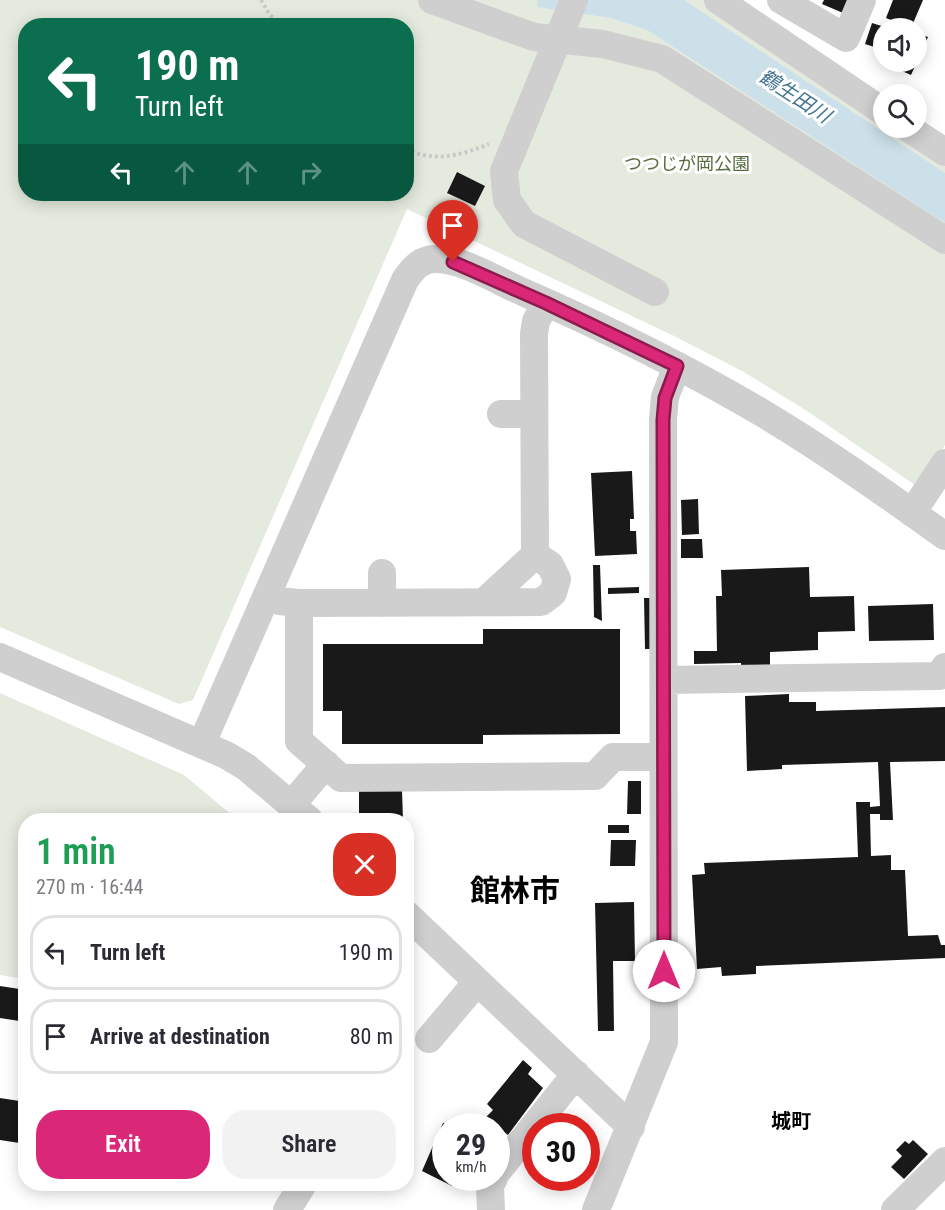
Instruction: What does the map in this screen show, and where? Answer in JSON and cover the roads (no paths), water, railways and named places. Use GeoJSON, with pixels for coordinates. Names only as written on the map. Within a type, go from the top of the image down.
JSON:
{"type":"FeatureCollection","features":[{"type":"Feature","properties":{"kind":"street"},"geometry":{"type":"LineString","coordinates":[[432,0],[534,37],[565,21]]}},
{"type":"Feature","properties":{"kind":"street"},"geometry":{"type":"LineString","coordinates":[[718,0],[873,105]]}},
{"type":"Feature","properties":{"kind":"street"},"geometry":{"type":"LineString","coordinates":[[781,0],[846,38],[862,0]]}},
{"type":"Feature","properties":{"kind":"street"},"geometry":{"type":"LineString","coordinates":[[565,21],[504,171],[507,200],[517,217],[533,229],[655,292]]}},
{"type":"Feature","properties":{"kind":"street"},"geometry":{"type":"LineString","coordinates":[[565,21],[603,44],[662,59],[945,240]]}},
{"type":"Feature","properties":{"kind":"street"},"geometry":{"type":"LineString","coordinates":[[923,138],[945,152]]}},
{"type":"Feature","properties":{"kind":"street"},"geometry":{"type":"LineString","coordinates":[[202,743],[405,280],[412,268],[434,258],[453,262],[546,303],[677,366],[765,415],[945,536]]}},
{"type":"Feature","properties":{"kind":"street"},"geometry":{"type":"LineString","coordinates":[[484,602],[535,555],[534,334],[536,321],[546,303]]}},
{"type":"Feature","properties":{"kind":"street"},"geometry":{"type":"LineString","coordinates":[[596,1210],[664,1042],[663,420],[665,398],[677,366]]}},
{"type":"Feature","properties":{"kind":"street"},"geometry":{"type":"LineString","coordinates":[[501,414],[534,414]]}},
{"type":"Feature","properties":{"kind":"street"},"geometry":{"type":"LineString","coordinates":[[912,513],[945,463]]}},
{"type":"Feature","properties":{"kind":"street"},"geometry":{"type":"LineString","coordinates":[[266,596],[298,603],[541,602],[548,599],[557,587],[558,579],[550,565],[535,555]]}},
{"type":"Feature","properties":{"kind":"street"},"geometry":{"type":"LineString","coordinates":[[382,573],[382,603]]}},
{"type":"Feature","properties":{"kind":"street"},"geometry":{"type":"LineString","coordinates":[[298,603],[299,741],[341,778],[595,776],[613,757],[663,757]]}},
{"type":"Feature","properties":{"kind":"street"},"geometry":{"type":"LineString","coordinates":[[0,657],[202,743],[246,767],[300,812],[326,764]]}},
{"type":"Feature","properties":{"kind":"street"},"geometry":{"type":"LineString","coordinates":[[664,680],[939,676],[945,667]]}},
{"type":"Feature","properties":{"kind":"street"},"geometry":{"type":"LineString","coordinates":[[414,922],[631,1127]]}},
{"type":"Feature","properties":{"kind":"street"},"geometry":{"type":"LineString","coordinates":[[429,1039],[477,982]]}},
{"type":"Feature","properties":{"kind":"street"},"geometry":{"type":"LineString","coordinates":[[510,1156],[576,1074]]}},
{"type":"Feature","properties":{"kind":"street"},"geometry":{"type":"LineString","coordinates":[[895,1210],[945,1161]]}},
{"type":"Feature","properties":{"kind":"street"},"geometry":{"type":"LineString","coordinates":[[287,1210],[299,1191]]}},
{"type":"Feature","properties":{"kind":"street"},"geometry":{"type":"LineString","coordinates":[[489,1209],[490,1191]]}},
{"type":"Feature","properties":{"kind":"water","name":"鶴生田川"},"geometry":{"type":"Polygon","coordinates":[[[537,0],[684,0],[873,125],[873,138],[892,138],[945,173],[945,223],[647,30],[611,18],[538,7],[537,0]]]}},
{"type":"Feature","properties":{"kind":"district","name":"館林市"},"geometry":{"type":"Point","coordinates":[515,890]}},
{"type":"Feature","properties":{"kind":"district","name":"城町"},"geometry":{"type":"Point","coordinates":[791,1121]}},
{"type":"Feature","properties":{"kind":"park label","name":"つつじが岡公園"},"geometry":{"type":"Point","coordinates":[687,163]}}]}
